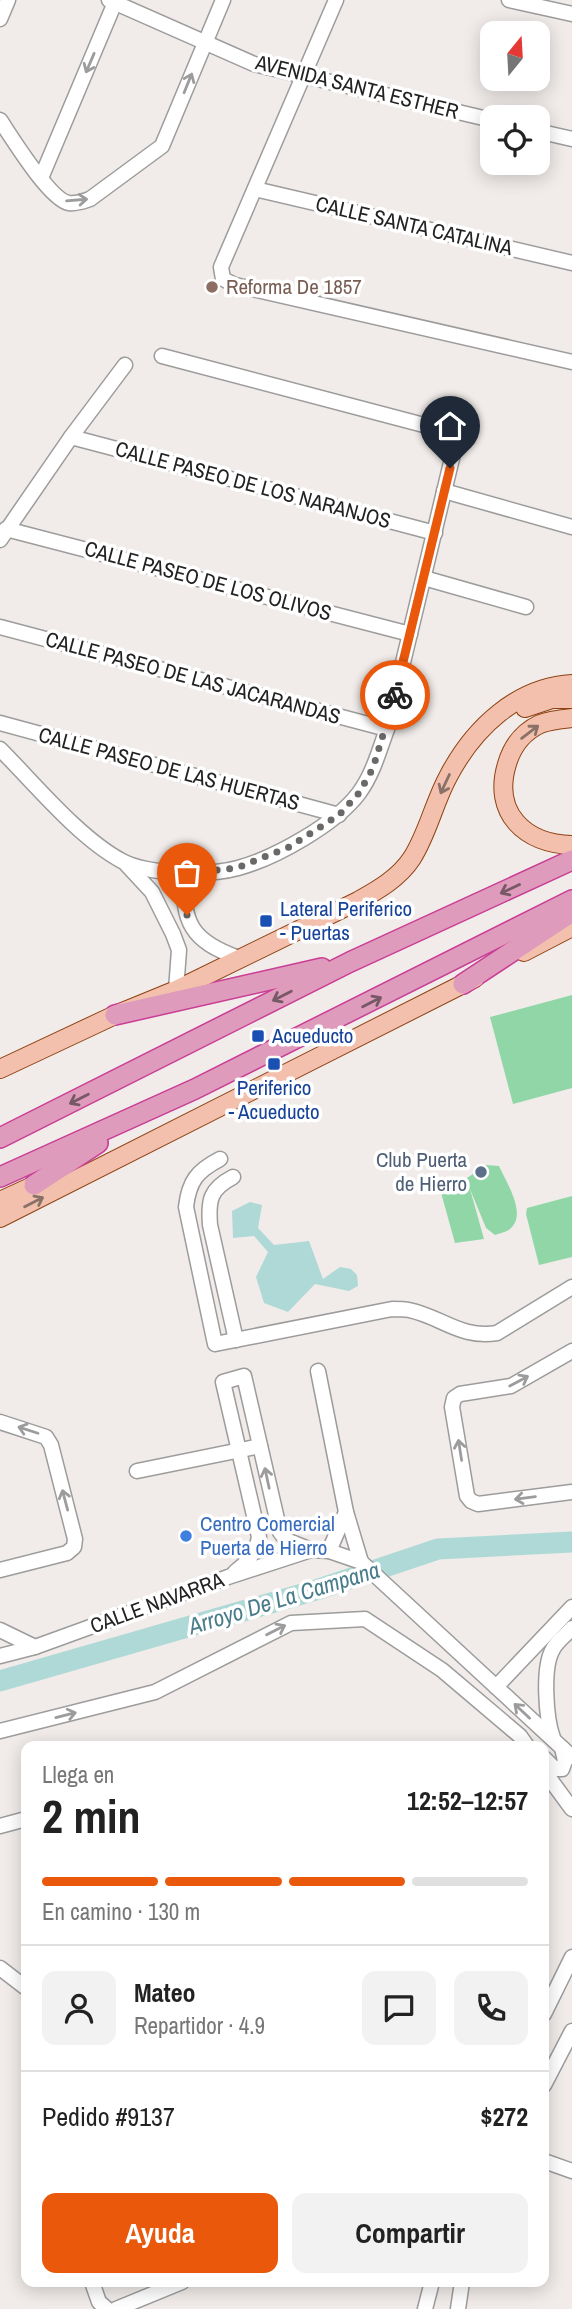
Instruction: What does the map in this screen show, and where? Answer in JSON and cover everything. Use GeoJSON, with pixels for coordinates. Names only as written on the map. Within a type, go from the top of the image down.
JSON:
{"type":"FeatureCollection","features":[{"type":"Feature","properties":{"kind":"highway"},"geometry":{"type":"LineString","coordinates":[[0,1138],[350,962],[572,860]]}},
{"type":"Feature","properties":{"kind":"highway"},"geometry":{"type":"LineString","coordinates":[[34,1185],[110,1136],[195,1089],[572,900]]}},
{"type":"Feature","properties":{"kind":"highway"},"geometry":{"type":"LineString","coordinates":[[463,984],[572,912]]}},
{"type":"Feature","properties":{"kind":"highway"},"geometry":{"type":"LineString","coordinates":[[115,1015],[350,962]]}},
{"type":"Feature","properties":{"kind":"highway"},"geometry":{"type":"LineString","coordinates":[[0,1177],[195,1089]]}},
{"type":"Feature","properties":{"kind":"main road"},"geometry":{"type":"LineString","coordinates":[[0,1069],[115,1015],[176,990],[380,888],[411,860],[448,776],[465,748],[483,728],[503,710],[535,691],[553,685],[572,684]]}},
{"type":"Feature","properties":{"kind":"main road"},"geometry":{"type":"LineString","coordinates":[[483,728],[531,704],[552,699],[572,699]]}},
{"type":"Feature","properties":{"kind":"main road"},"geometry":{"type":"LineString","coordinates":[[572,718],[541,724],[526,733],[515,745],[504,774],[504,792],[506,808],[515,822],[528,834],[540,841],[572,845]]}},
{"type":"Feature","properties":{"kind":"main road"},"geometry":{"type":"LineString","coordinates":[[0,1218],[572,928]]}},
{"type":"Feature","properties":{"kind":"main road"},"geometry":{"type":"LineString","coordinates":[[0,1201],[191,1115],[240,1097]]}},
{"type":"Feature","properties":{"kind":"street"},"geometry":{"type":"LineString","coordinates":[[0,19],[8,0]]}},
{"type":"Feature","properties":{"kind":"street"},"geometry":{"type":"LineString","coordinates":[[0,120],[57,197],[69,203],[90,199],[162,146],[223,0]]}},
{"type":"Feature","properties":{"kind":"street"},"geometry":{"type":"LineString","coordinates":[[337,0],[221,267],[223,279],[235,285],[572,362]]}},
{"type":"Feature","properties":{"kind":"street"},"geometry":{"type":"LineString","coordinates":[[509,0],[572,15]]}},
{"type":"Feature","properties":{"kind":"street"},"geometry":{"type":"LineString","coordinates":[[41,178],[113,1]]}},
{"type":"Feature","properties":{"kind":"street","name":"AVENIDA SANTA ESTHER"},"geometry":{"type":"LineString","coordinates":[[113,1],[254,64],[480,117]]}},
{"type":"Feature","properties":{"kind":"street"},"geometry":{"type":"LineString","coordinates":[[550,134],[572,139]]}},
{"type":"Feature","properties":{"kind":"street","name":"CALLE SANTA CATALINA"},"geometry":{"type":"LineString","coordinates":[[256,189],[572,263]]}},
{"type":"Feature","properties":{"kind":"street"},"geometry":{"type":"LineString","coordinates":[[124,862],[156,871],[184,873],[237,868],[289,847],[339,815],[359,793],[373,768],[387,729],[455,446],[450,435],[439,429],[162,356]]}},
{"type":"Feature","properties":{"kind":"street"},"geometry":{"type":"LineString","coordinates":[[3,534],[125,365]]}},
{"type":"Feature","properties":{"kind":"street","name":"CALLE PASEO DE LOS NARANJOS"},"geometry":{"type":"LineString","coordinates":[[71,437],[435,533]]}},
{"type":"Feature","properties":{"kind":"street"},"geometry":{"type":"LineString","coordinates":[[444,491],[572,527]]}},
{"type":"Feature","properties":{"kind":"street","name":"CALLE PASEO DE LOS OLIVOS"},"geometry":{"type":"LineString","coordinates":[[3,534],[410,634]]}},
{"type":"Feature","properties":{"kind":"street"},"geometry":{"type":"LineString","coordinates":[[424,578],[526,607]]}},
{"type":"Feature","properties":{"kind":"street","name":"CALLE PASEO DE LAS JACARANDAS"},"geometry":{"type":"LineString","coordinates":[[0,627],[387,729]]}},
{"type":"Feature","properties":{"kind":"street","name":"CALLE PASEO DE LAS HUERTAS"},"geometry":{"type":"LineString","coordinates":[[0,723],[339,815]]}},
{"type":"Feature","properties":{"kind":"street"},"geometry":{"type":"LineString","coordinates":[[0,749],[92,842],[124,862],[152,891],[178,950],[176,990]]}},
{"type":"Feature","properties":{"kind":"street"},"geometry":{"type":"LineString","coordinates":[[152,891],[156,871]]}},
{"type":"Feature","properties":{"kind":"street"},"geometry":{"type":"LineString","coordinates":[[184,873],[184,899],[190,924],[199,938],[210,946],[239,958]]}},
{"type":"Feature","properties":{"kind":"street"},"geometry":{"type":"LineString","coordinates":[[173,934],[190,924]]}},
{"type":"Feature","properties":{"kind":"street"},"geometry":{"type":"LineString","coordinates":[[220,1159],[204,1167],[194,1180],[186,1207],[215,1343],[392,1309],[410,1310],[465,1332],[483,1335],[497,1333],[572,1287]]}},
{"type":"Feature","properties":{"kind":"street"},"geometry":{"type":"LineString","coordinates":[[233,1177],[220,1183],[212,1193],[208,1208],[236,1340]]}},
{"type":"Feature","properties":{"kind":"street"},"geometry":{"type":"LineString","coordinates":[[572,1351],[511,1387],[460,1394],[454,1398],[452,1407],[467,1496],[471,1502],[478,1504],[572,1492]]}},
{"type":"Feature","properties":{"kind":"street"},"geometry":{"type":"LineString","coordinates":[[318,1371],[346,1512],[368,1568]]}},
{"type":"Feature","properties":{"kind":"street"},"geometry":{"type":"LineString","coordinates":[[228,1577],[248,1560],[259,1537],[223,1382],[244,1376],[280,1532],[286,1540],[311,1550]]}},
{"type":"Feature","properties":{"kind":"street"},"geometry":{"type":"LineString","coordinates":[[0,1422],[46,1437],[51,1445],[75,1539],[74,1547],[67,1553],[0,1570]]}},
{"type":"Feature","properties":{"kind":"street"},"geometry":{"type":"LineString","coordinates":[[137,1471],[260,1446]]}},
{"type":"Feature","properties":{"kind":"street"},"geometry":{"type":"LineString","coordinates":[[329,1551],[346,1512]]}},
{"type":"Feature","properties":{"kind":"street","name":"CALLE NAVARRA"},"geometry":{"type":"LineString","coordinates":[[0,1656],[35,1647],[311,1550],[329,1551],[368,1568],[563,1749]]}},
{"type":"Feature","properties":{"kind":"street"},"geometry":{"type":"LineString","coordinates":[[496,1687],[572,1607]]}},
{"type":"Feature","properties":{"kind":"street"},"geometry":{"type":"LineString","coordinates":[[0,1731],[155,1692],[291,1623],[365,1619],[442,1670],[523,1741]]}},
{"type":"Feature","properties":{"kind":"street"},"geometry":{"type":"LineString","coordinates":[[549,1763],[555,1769],[562,1769],[565,1761],[563,1749],[548,1724],[548,1660],[553,1648],[572,1628]]}},
{"type":"Feature","properties":{"kind":"street"},"geometry":{"type":"LineString","coordinates":[[0,1630],[35,1647]]}},
{"type":"Feature","properties":{"kind":"street"},"geometry":{"type":"LineString","coordinates":[[442,1670],[438,1658],[443,1647],[479,1671]]}},
{"type":"Feature","properties":{"kind":"street"},"geometry":{"type":"LineString","coordinates":[[549,1778],[572,1809]]}},
{"type":"Feature","properties":{"kind":"street"},"geometry":{"type":"LineString","coordinates":[[0,1826],[21,1820]]}},
{"type":"Feature","properties":{"kind":"street"},"geometry":{"type":"LineString","coordinates":[[549,2004],[571,1960]]}},
{"type":"Feature","properties":{"kind":"street"},"geometry":{"type":"LineString","coordinates":[[0,1968],[21,1984]]}},
{"type":"Feature","properties":{"kind":"street"},"geometry":{"type":"LineString","coordinates":[[549,2075],[572,2031]]}},
{"type":"Feature","properties":{"kind":"street"},"geometry":{"type":"LineString","coordinates":[[549,2064],[558,2058]]}},
{"type":"Feature","properties":{"kind":"street"},"geometry":{"type":"LineString","coordinates":[[549,2163],[572,2171]]}},
{"type":"Feature","properties":{"kind":"street"},"geometry":{"type":"LineString","coordinates":[[94,2287],[99,2302],[107,2309]]}},
{"type":"Feature","properties":{"kind":"street"},"geometry":{"type":"LineString","coordinates":[[116,2309],[170,2287]]}},
{"type":"Feature","properties":{"kind":"street"},"geometry":{"type":"LineString","coordinates":[[425,2309],[431,2287]]}},
{"type":"Feature","properties":{"kind":"street"},"geometry":{"type":"LineString","coordinates":[[458,2309],[461,2287]]}},
{"type":"Feature","properties":{"kind":"green space"},"geometry":{"type":"Polygon","coordinates":[[[572,995],[572,1088],[513,1104],[490,1017],[572,995]]]}},
{"type":"Feature","properties":{"kind":"green space"},"geometry":{"type":"Polygon","coordinates":[[[486,1165],[499,1166],[514,1197],[517,1214],[515,1222],[509,1229],[495,1235],[486,1228],[470,1189],[484,1239],[455,1243],[440,1189],[467,1178],[486,1165]]]}},
{"type":"Feature","properties":{"kind":"green space"},"geometry":{"type":"Polygon","coordinates":[[[572,1196],[572,1257],[539,1265],[526,1214],[527,1208],[572,1196]]]}},
{"type":"Feature","properties":{"kind":"water"},"geometry":{"type":"Polygon","coordinates":[[[250,1202],[262,1205],[258,1228],[274,1245],[309,1241],[323,1279],[340,1267],[351,1269],[357,1275],[358,1286],[349,1291],[315,1284],[288,1312],[264,1303],[256,1277],[268,1252],[254,1236],[233,1238],[232,1211],[250,1202]]]}},
{"type":"Feature","properties":{"kind":"waterway","name":"Arroyo De La Campana"},"geometry":{"type":"LineString","coordinates":[[0,1681],[316,1590],[438,1549],[572,1542]]}},
{"type":"Feature","properties":{"kind":"way so far"},"geometry":{"type":"LineString","coordinates":[[187,915],[183,891],[184,873],[237,868],[289,847],[339,815],[359,793],[373,768],[387,729],[395,695]]}},
{"type":"Feature","properties":{"kind":"place","name":"Reforma De 1857"},"geometry":{"type":"Point","coordinates":[212,287]}},
{"type":"Feature","properties":{"kind":"place","name":"Lateral Periferico - Puertas"},"geometry":{"type":"Point","coordinates":[266,921]}},
{"type":"Feature","properties":{"kind":"place","name":"Acueducto"},"geometry":{"type":"Point","coordinates":[258,1036]}},
{"type":"Feature","properties":{"kind":"place","name":"Periferico - Acueducto"},"geometry":{"type":"Point","coordinates":[274,1064]}},
{"type":"Feature","properties":{"kind":"place","name":"Club Puerta de Hierro"},"geometry":{"type":"Point","coordinates":[481,1172]}},
{"type":"Feature","properties":{"kind":"place","name":"Centro Comercial Puerta de Hierro"},"geometry":{"type":"Point","coordinates":[186,1536]}},
{"type":"Feature","properties":{"kind":"route"},"geometry":{"type":"LineString","coordinates":[[395,695],[450,468]]}}]}
